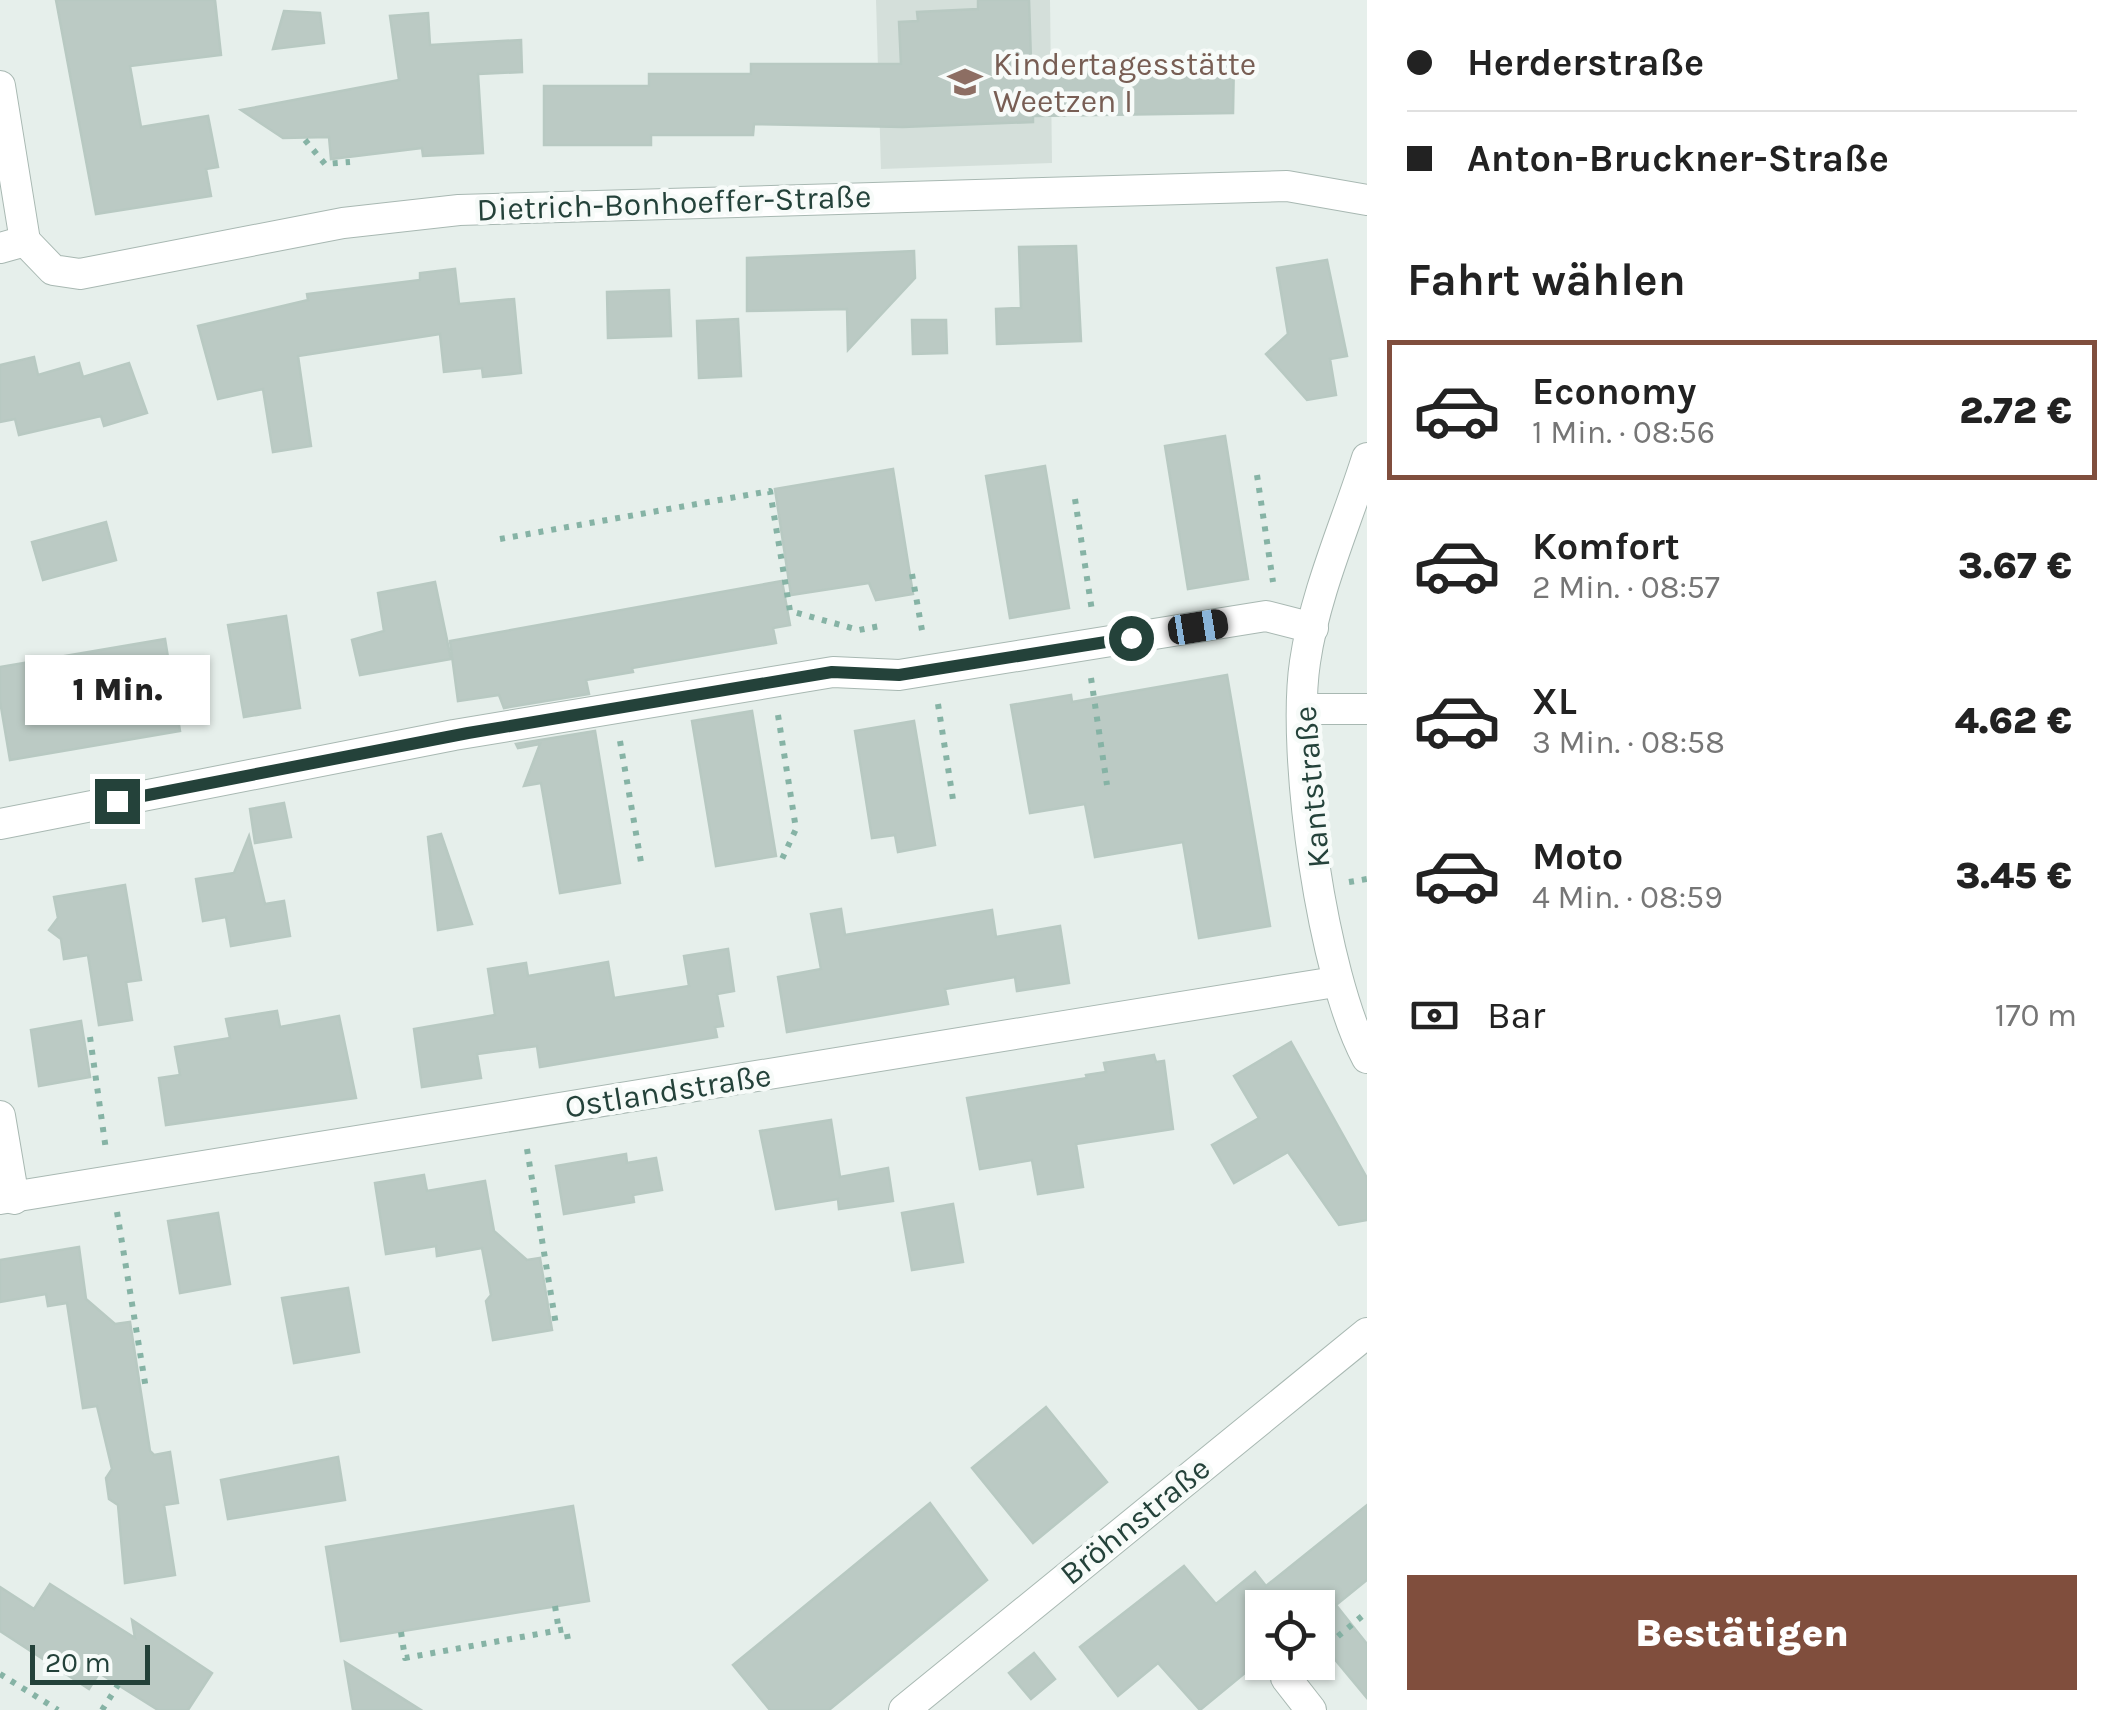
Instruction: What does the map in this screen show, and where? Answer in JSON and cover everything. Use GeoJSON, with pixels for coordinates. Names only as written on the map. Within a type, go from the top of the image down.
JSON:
{"type":"FeatureCollection","features":[{"type":"Feature","properties":{"kind":"street"},"geometry":{"type":"LineString","coordinates":[[0,86],[12,244]]}},
{"type":"Feature","properties":{"kind":"street","name":"Dietrich-Bonhoeffer-Straße"},"geometry":{"type":"LineString","coordinates":[[12,244],[53,270],[80,274],[344,224],[458,210],[1287,186],[1367,200]]}},
{"type":"Feature","properties":{"kind":"street","name":"Kantstraße"},"geometry":{"type":"LineString","coordinates":[[1367,458],[1313,628],[1304,663],[1302,710],[1304,765],[1335,982],[1367,1058]]}},
{"type":"Feature","properties":{"kind":"street"},"geometry":{"type":"LineString","coordinates":[[0,824],[418,742],[832,672],[899,675],[1266,616],[1313,628]]}},
{"type":"Feature","properties":{"kind":"street"},"geometry":{"type":"LineString","coordinates":[[1302,710],[1367,709]]}},
{"type":"Feature","properties":{"kind":"street","name":"Ostlandstraße"},"geometry":{"type":"LineString","coordinates":[[7,1199],[1335,982]]}},
{"type":"Feature","properties":{"kind":"street"},"geometry":{"type":"LineString","coordinates":[[0,1116],[7,1199]]}},
{"type":"Feature","properties":{"kind":"street","name":"Bröhnstraße"},"geometry":{"type":"LineString","coordinates":[[904,1710],[1367,1332]]}},
{"type":"Feature","properties":{"kind":"street"},"geometry":{"type":"LineString","coordinates":[[1288,1680],[1311,1710]]}},
{"type":"Feature","properties":{"kind":"path"},"geometry":{"type":"LineString","coordinates":[[305,140],[325,164],[350,162]]}},
{"type":"Feature","properties":{"kind":"path"},"geometry":{"type":"LineString","coordinates":[[1256,475],[1279,620]]}},
{"type":"Feature","properties":{"kind":"path"},"geometry":{"type":"LineString","coordinates":[[500,539],[770,491],[790,611],[859,630],[880,626]]}},
{"type":"Feature","properties":{"kind":"path"},"geometry":{"type":"LineString","coordinates":[[1074,499],[1107,785]]}},
{"type":"Feature","properties":{"kind":"path"},"geometry":{"type":"LineString","coordinates":[[912,574],[954,806]]}},
{"type":"Feature","properties":{"kind":"path"},"geometry":{"type":"LineString","coordinates":[[773,682],[796,829],[782,860]]}},
{"type":"Feature","properties":{"kind":"path"},"geometry":{"type":"LineString","coordinates":[[615,710],[642,868]]}},
{"type":"Feature","properties":{"kind":"path"},"geometry":{"type":"LineString","coordinates":[[90,1037],[108,1166]]}},
{"type":"Feature","properties":{"kind":"path"},"geometry":{"type":"LineString","coordinates":[[522,1116],[556,1325]]}},
{"type":"Feature","properties":{"kind":"path"},"geometry":{"type":"LineString","coordinates":[[115,1204],[146,1388]]}},
{"type":"Feature","properties":{"kind":"path"},"geometry":{"type":"LineString","coordinates":[[555,1606],[559,1631]]}},
{"type":"Feature","properties":{"kind":"path"},"geometry":{"type":"LineString","coordinates":[[1335,1638],[1367,1612]]}},
{"type":"Feature","properties":{"kind":"path"},"geometry":{"type":"LineString","coordinates":[[401,1632],[405,1658],[566,1630],[568,1644]]}},
{"type":"Feature","properties":{"kind":"path"},"geometry":{"type":"LineString","coordinates":[[0,1674],[58,1710]]}},
{"type":"Feature","properties":{"kind":"path"},"geometry":{"type":"LineString","coordinates":[[102,1710],[118,1685]]}},
{"type":"Feature","properties":{"kind":"shaded area","name":"Kindertagesstätte Weetzen I"},"geometry":{"type":"Polygon","coordinates":[[[876,0],[1050,0],[1052,163],[881,169],[876,0]]]}},
{"type":"Feature","properties":{"kind":"building"},"geometry":{"type":"Polygon","coordinates":[[[56,0],[215,0],[221,55],[130,66],[141,127],[208,116],[218,167],[206,169],[211,196],[96,214],[56,0]]]}},
{"type":"Feature","properties":{"kind":"building"},"geometry":{"type":"Polygon","coordinates":[[[978,0],[1029,0],[1031,60],[1234,59],[1233,113],[1033,116],[1033,122],[903,127],[754,124],[753,135],[651,135],[651,145],[544,145],[544,86],[649,86],[649,74],[751,74],[751,64],[901,64],[899,22],[918,21],[917,12],[978,9],[978,0]]]}},
{"type":"Feature","properties":{"kind":"building"},"geometry":{"type":"Polygon","coordinates":[[[284,11],[320,13],[324,43],[273,49],[284,11]]]}},
{"type":"Feature","properties":{"kind":"building"},"geometry":{"type":"Polygon","coordinates":[[[428,13],[430,45],[521,40],[522,72],[478,74],[483,153],[423,156],[422,148],[331,159],[329,137],[283,138],[241,110],[399,80],[390,16],[428,13]]]}},
{"type":"Feature","properties":{"kind":"building"},"geometry":{"type":"Polygon","coordinates":[[[1076,246],[1081,341],[997,344],[996,309],[1021,308],[1019,247],[1076,246]]]}},
{"type":"Feature","properties":{"kind":"building"},"geometry":{"type":"Polygon","coordinates":[[[914,251],[915,278],[848,350],[847,309],[747,311],[747,258],[914,251]]]}},
{"type":"Feature","properties":{"kind":"building"},"geometry":{"type":"Polygon","coordinates":[[[1327,260],[1347,356],[1330,359],[1336,395],[1307,400],[1266,354],[1288,334],[1277,268],[1327,260]]]}},
{"type":"Feature","properties":{"kind":"building"},"geometry":{"type":"Polygon","coordinates":[[[455,269],[459,304],[514,299],[521,373],[483,377],[482,368],[444,372],[440,334],[298,356],[311,446],[273,452],[263,389],[218,399],[198,326],[308,300],[307,294],[420,280],[420,273],[455,269]]]}},
{"type":"Feature","properties":{"kind":"building"},"geometry":{"type":"Polygon","coordinates":[[[669,290],[671,336],[608,338],[607,292],[669,290]]]}},
{"type":"Feature","properties":{"kind":"building"},"geometry":{"type":"Polygon","coordinates":[[[738,319],[741,376],[699,378],[697,321],[738,319]]]}},
{"type":"Feature","properties":{"kind":"building"},"geometry":{"type":"Polygon","coordinates":[[[912,320],[946,320],[947,353],[913,354],[912,320]]]}},
{"type":"Feature","properties":{"kind":"building"},"geometry":{"type":"Polygon","coordinates":[[[34,357],[38,375],[79,363],[83,377],[129,363],[147,413],[104,426],[101,416],[19,435],[15,419],[0,422],[0,365],[34,357]]]}},
{"type":"Feature","properties":{"kind":"building"},"geometry":{"type":"Polygon","coordinates":[[[1225,436],[1248,579],[1188,589],[1165,446],[1225,436]]]}},
{"type":"Feature","properties":{"kind":"building"},"geometry":{"type":"Polygon","coordinates":[[[1045,466],[1069,608],[1010,618],[986,476],[1045,466]]]}},
{"type":"Feature","properties":{"kind":"building"},"geometry":{"type":"Polygon","coordinates":[[[893,469],[913,594],[876,600],[869,583],[791,595],[775,489],[893,469]]]}},
{"type":"Feature","properties":{"kind":"building"},"geometry":{"type":"Polygon","coordinates":[[[106,522],[116,560],[43,580],[32,542],[106,522]]]}},
{"type":"Feature","properties":{"kind":"building"},"geometry":{"type":"Polygon","coordinates":[[[782,581],[790,625],[773,628],[776,643],[586,680],[589,694],[504,708],[499,695],[458,701],[450,641],[782,581]]]}},
{"type":"Feature","properties":{"kind":"building"},"geometry":{"type":"Polygon","coordinates":[[[435,582],[451,659],[360,675],[352,640],[384,631],[378,593],[435,582]]]}},
{"type":"Feature","properties":{"kind":"building"},"geometry":{"type":"Polygon","coordinates":[[[286,616],[300,708],[244,717],[228,625],[286,616]]]}},
{"type":"Feature","properties":{"kind":"building"},"geometry":{"type":"Polygon","coordinates":[[[165,639],[180,731],[10,760],[0,701],[0,667],[165,639]]]}},
{"type":"Feature","properties":{"kind":"building"},"geometry":{"type":"Polygon","coordinates":[[[1227,675],[1270,926],[1199,938],[1183,842],[1095,857],[1085,804],[1030,813],[1011,705],[1071,695],[1072,702],[1227,675]]]}},
{"type":"Feature","properties":{"kind":"building"},"geometry":{"type":"Polygon","coordinates":[[[752,711],[776,856],[716,866],[692,721],[752,711]]]}},
{"type":"Feature","properties":{"kind":"building"},"geometry":{"type":"Polygon","coordinates":[[[914,721],[935,845],[898,852],[895,835],[872,838],[855,731],[914,721]]]}},
{"type":"Feature","properties":{"kind":"building"},"geometry":{"type":"Polygon","coordinates":[[[595,731],[620,883],[560,893],[541,783],[524,786],[540,744],[518,748],[516,744],[595,731]]]}},
{"type":"Feature","properties":{"kind":"building"},"geometry":{"type":"Polygon","coordinates":[[[284,803],[291,837],[255,843],[250,809],[284,803]]]}},
{"type":"Feature","properties":{"kind":"building"},"geometry":{"type":"Polygon","coordinates":[[[441,834],[472,924],[438,930],[428,837],[441,834]]]}},
{"type":"Feature","properties":{"kind":"building"},"geometry":{"type":"Polygon","coordinates":[[[249,836],[265,904],[284,901],[290,936],[231,946],[226,917],[203,921],[196,879],[234,873],[249,836]]]}},
{"type":"Feature","properties":{"kind":"building"},"geometry":{"type":"Polygon","coordinates":[[[125,885],[141,980],[126,982],[132,1020],[99,1025],[88,955],[64,959],[61,939],[49,930],[58,918],[54,897],[125,885]]]}},
{"type":"Feature","properties":{"kind":"building"},"geometry":{"type":"Polygon","coordinates":[[[841,909],[845,935],[992,910],[996,937],[1060,926],[1069,983],[1017,991],[1015,977],[945,989],[948,1004],[787,1032],[778,977],[821,969],[811,914],[841,909]]]}},
{"type":"Feature","properties":{"kind":"building"},"geometry":{"type":"Polygon","coordinates":[[[728,949],[734,991],[717,994],[723,1026],[715,1027],[717,1037],[540,1067],[537,1046],[477,1054],[481,1078],[422,1087],[414,1029],[495,1015],[488,969],[526,963],[528,976],[608,962],[614,998],[689,986],[684,956],[728,949]]]}},
{"type":"Feature","properties":{"kind":"building"},"geometry":{"type":"Polygon","coordinates":[[[277,1011],[280,1027],[339,1016],[356,1098],[166,1125],[159,1078],[180,1075],[175,1047],[230,1038],[226,1019],[277,1011]]]}},
{"type":"Feature","properties":{"kind":"building"},"geometry":{"type":"Polygon","coordinates":[[[81,1021],[90,1077],[39,1086],[31,1030],[81,1021]]]}},
{"type":"Feature","properties":{"kind":"building"},"geometry":{"type":"Polygon","coordinates":[[[1291,1042],[1367,1178],[1367,1220],[1339,1225],[1288,1152],[1234,1183],[1212,1145],[1259,1118],[1234,1076],[1291,1042]]]}},
{"type":"Feature","properties":{"kind":"building"},"geometry":{"type":"Polygon","coordinates":[[[1154,1055],[1156,1062],[1164,1061],[1173,1129],[1076,1144],[1083,1187],[1038,1194],[1032,1160],[980,1169],[967,1098],[1087,1078],[1086,1075],[1106,1072],[1104,1063],[1154,1055]]]}},
{"type":"Feature","properties":{"kind":"building"},"geometry":{"type":"Polygon","coordinates":[[[831,1120],[840,1177],[888,1168],[893,1201],[839,1209],[838,1199],[776,1209],[760,1131],[831,1120]]]}},
{"type":"Feature","properties":{"kind":"building"},"geometry":{"type":"Polygon","coordinates":[[[626,1154],[627,1163],[656,1158],[662,1190],[633,1195],[634,1202],[564,1214],[556,1166],[626,1154]]]}},
{"type":"Feature","properties":{"kind":"building"},"geometry":{"type":"Polygon","coordinates":[[[424,1175],[427,1191],[485,1181],[494,1231],[527,1260],[540,1258],[552,1330],[493,1340],[486,1301],[491,1295],[482,1248],[437,1256],[436,1246],[386,1254],[375,1183],[424,1175]]]}},
{"type":"Feature","properties":{"kind":"building"},"geometry":{"type":"Polygon","coordinates":[[[953,1204],[963,1262],[912,1270],[902,1213],[953,1204]]]}},
{"type":"Feature","properties":{"kind":"building"},"geometry":{"type":"Polygon","coordinates":[[[218,1213],[230,1284],[180,1293],[168,1221],[218,1213]]]}},
{"type":"Feature","properties":{"kind":"building"},"geometry":{"type":"Polygon","coordinates":[[[79,1247],[86,1299],[115,1324],[130,1322],[150,1451],[154,1455],[170,1452],[178,1503],[164,1505],[175,1575],[125,1583],[118,1505],[109,1499],[106,1478],[112,1469],[97,1406],[83,1408],[67,1303],[48,1306],[46,1294],[0,1302],[0,1260],[79,1247]]]}},
{"type":"Feature","properties":{"kind":"building"},"geometry":{"type":"Polygon","coordinates":[[[348,1288],[359,1352],[294,1363],[282,1298],[348,1288]]]}},
{"type":"Feature","properties":{"kind":"building"},"geometry":{"type":"Polygon","coordinates":[[[1046,1407],[1107,1482],[1033,1543],[972,1468],[1046,1407]]]}},
{"type":"Feature","properties":{"kind":"building"},"geometry":{"type":"Polygon","coordinates":[[[338,1457],[345,1500],[228,1519],[221,1480],[338,1457]]]}},
{"type":"Feature","properties":{"kind":"building"},"geometry":{"type":"Polygon","coordinates":[[[930,1503],[987,1580],[829,1710],[770,1710],[733,1665],[930,1503]]]}},
{"type":"Feature","properties":{"kind":"building"},"geometry":{"type":"Polygon","coordinates":[[[1367,1505],[1367,1580],[1336,1605],[1367,1644],[1367,1698],[1335,1659],[1335,1590],[1245,1590],[1245,1673],[1200,1710],[1158,1663],[1118,1696],[1080,1647],[1184,1566],[1216,1604],[1255,1572],[1266,1586],[1367,1505]]]}},
{"type":"Feature","properties":{"kind":"building"},"geometry":{"type":"Polygon","coordinates":[[[573,1506],[589,1601],[341,1641],[326,1547],[573,1506]]]}},
{"type":"Feature","properties":{"kind":"building"},"geometry":{"type":"Polygon","coordinates":[[[50,1584],[135,1638],[132,1620],[212,1673],[188,1710],[158,1710],[99,1673],[89,1689],[0,1631],[0,1587],[34,1609],[50,1584]]]}},
{"type":"Feature","properties":{"kind":"building"},"geometry":{"type":"Polygon","coordinates":[[[1034,1653],[1055,1679],[1031,1699],[1009,1673],[1034,1653]]]}},
{"type":"Feature","properties":{"kind":"building"},"geometry":{"type":"Polygon","coordinates":[[[345,1662],[421,1710],[353,1710],[345,1662]]]}},
{"type":"Feature","properties":{"kind":"place","name":"Kindertagesstätte Weetzen I"},"geometry":{"type":"Point","coordinates":[965,82]}},
{"type":"Feature","properties":{"kind":"route"},"geometry":{"type":"LineString","coordinates":[[117,801],[468,733],[832,672],[899,675],[1131,638]]}}]}
